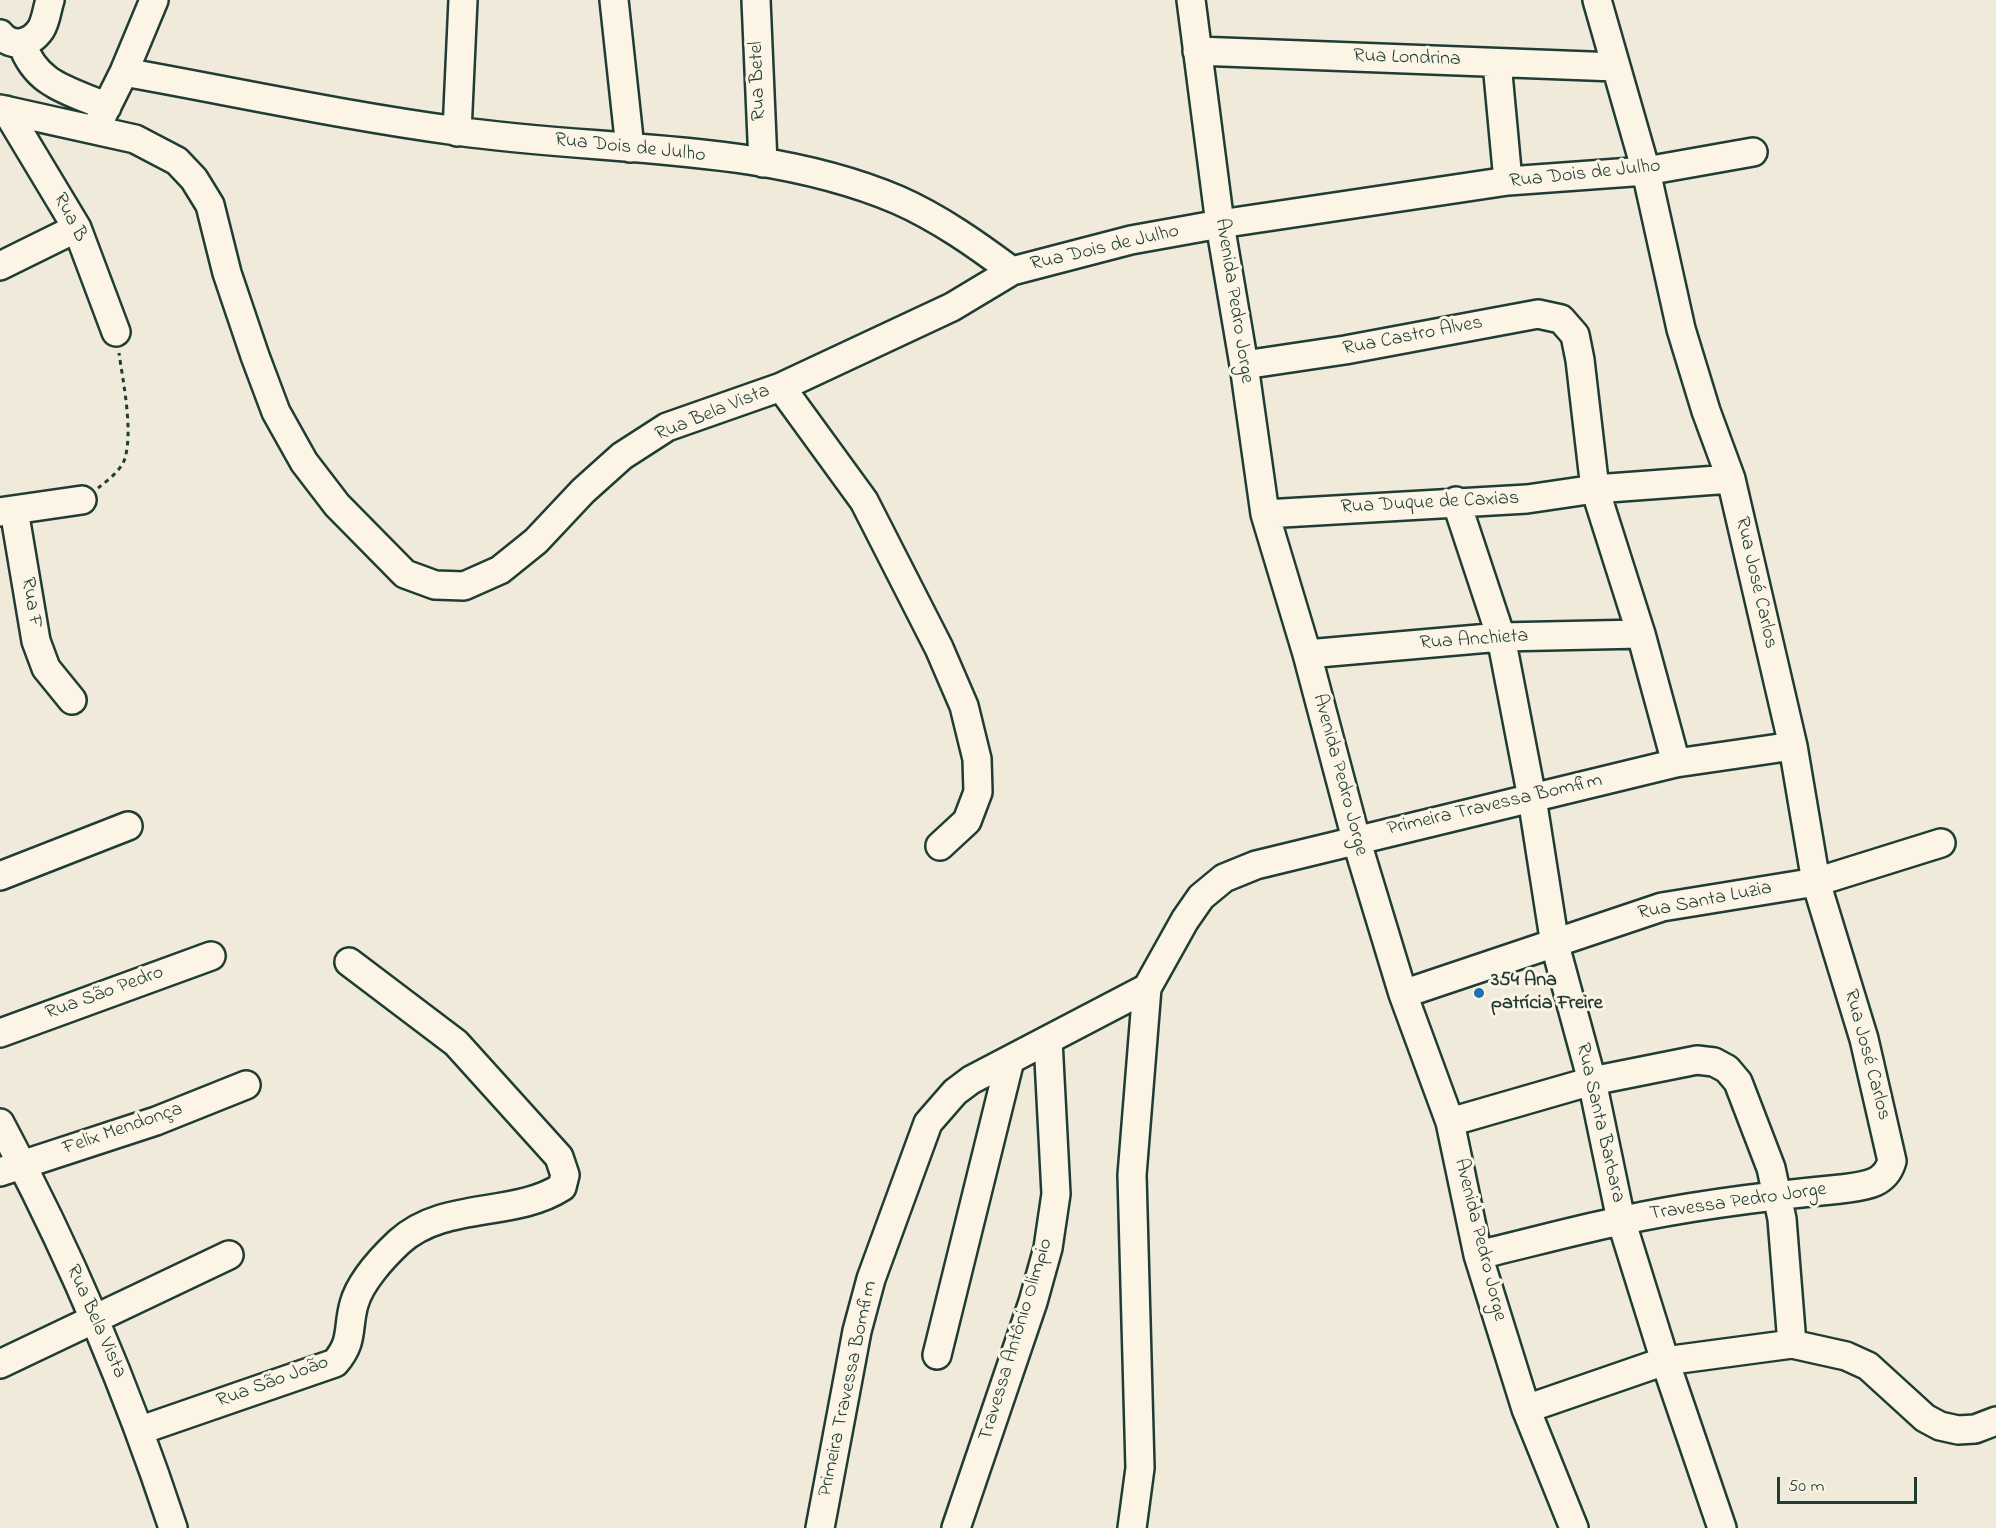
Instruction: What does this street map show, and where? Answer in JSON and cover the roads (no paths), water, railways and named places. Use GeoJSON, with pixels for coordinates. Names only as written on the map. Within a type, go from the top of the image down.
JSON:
{"type":"FeatureCollection","features":[{"type":"Feature","properties":{"kind":"street"},"geometry":{"type":"LineString","coordinates":[[11,39],[34,37],[42,27],[50,0]]}},
{"type":"Feature","properties":{"kind":"street"},"geometry":{"type":"LineString","coordinates":[[3,110],[94,130],[124,72],[154,0]]}},
{"type":"Feature","properties":{"kind":"street"},"geometry":{"type":"LineString","coordinates":[[457,132],[463,0]]}},
{"type":"Feature","properties":{"kind":"street"},"geometry":{"type":"LineString","coordinates":[[614,0],[630,148]]}},
{"type":"Feature","properties":{"kind":"street","name":"Rua Betel"},"geometry":{"type":"LineString","coordinates":[[756,0],[763,163]]}},
{"type":"Feature","properties":{"kind":"street","name":"Avenida Pedro Jorge"},"geometry":{"type":"LineString","coordinates":[[1191,0],[1220,224],[1244,365],[1265,514],[1307,654],[1356,839],[1403,994],[1450,1122],[1478,1255],[1526,1409],[1574,1528]]}},
{"type":"Feature","properties":{"kind":"street","name":"Rua José Carlos"},"geometry":{"type":"LineString","coordinates":[[1597,0],[1646,171],[1681,329],[1706,411],[1731,479],[1793,746],[1816,882],[1864,1039],[1890,1147],[1892,1161],[1889,1170]]}},
{"type":"Feature","properties":{"kind":"street"},"geometry":{"type":"LineString","coordinates":[[11,39],[29,63],[46,80],[107,107]]}},
{"type":"Feature","properties":{"kind":"street","name":"Rua Londrina"},"geometry":{"type":"LineString","coordinates":[[1197,51],[1617,67]]}},
{"type":"Feature","properties":{"kind":"street"},"geometry":{"type":"LineString","coordinates":[[1497,63],[1509,181]]}},
{"type":"Feature","properties":{"kind":"street","name":"Rua Dois de Julho"},"geometry":{"type":"LineString","coordinates":[[124,72],[457,132],[763,163],[848,182],[899,201],[956,233],[1012,271],[1131,240],[1220,224],[1509,181],[1646,171],[1753,152]]}},
{"type":"Feature","properties":{"kind":"street","name":"Rua B"},"geometry":{"type":"LineString","coordinates":[[3,110],[77,228],[116,333]]}},
{"type":"Feature","properties":{"kind":"street","name":"Rua Bela Vista"},"geometry":{"type":"LineString","coordinates":[[94,130],[135,139],[177,161],[194,179],[210,205],[231,284],[276,412],[304,462],[337,505],[405,574],[435,585],[464,586],[500,570],[536,541],[583,491],[622,456],[667,427],[781,387],[951,307],[1012,271]]}},
{"type":"Feature","properties":{"kind":"street"},"geometry":{"type":"LineString","coordinates":[[0,266],[77,228]]}},
{"type":"Feature","properties":{"kind":"street","name":"Rua Castro Alves"},"geometry":{"type":"LineString","coordinates":[[1244,365],[1345,350],[1538,314],[1561,319],[1575,335],[1581,360],[1595,489]]}},
{"type":"Feature","properties":{"kind":"street"},"geometry":{"type":"LineString","coordinates":[[781,387],[864,501],[939,648],[964,706],[977,759],[978,792],[967,821],[940,846]]}},
{"type":"Feature","properties":{"kind":"street","name":"Rua Duque de Caxias"},"geometry":{"type":"LineString","coordinates":[[1265,514],[1456,501],[1527,499],[1595,489],[1731,479]]}},
{"type":"Feature","properties":{"kind":"street"},"geometry":{"type":"LineString","coordinates":[[1595,489],[1641,634],[1676,763]]}},
{"type":"Feature","properties":{"kind":"street"},"geometry":{"type":"LineString","coordinates":[[7,511],[82,500]]}},
{"type":"Feature","properties":{"kind":"street","name":"Rua Santa Barbara"},"geometry":{"type":"LineString","coordinates":[[1456,501],[1501,638],[1532,798],[1555,945],[1592,1082],[1622,1220],[1665,1361],[1722,1528]]}},
{"type":"Feature","properties":{"kind":"street","name":"Rua F"},"geometry":{"type":"LineString","coordinates":[[7,511],[36,641],[46,668],[72,700]]}},
{"type":"Feature","properties":{"kind":"street","name":"Rua Anchieta"},"geometry":{"type":"LineString","coordinates":[[1307,654],[1501,638],[1641,634]]}},
{"type":"Feature","properties":{"kind":"street","name":"Primeira Travessa Bomfim"},"geometry":{"type":"LineString","coordinates":[[820,1528],[857,1331],[871,1279],[928,1124],[955,1092],[1010,1060],[1147,988],[1201,897],[1224,878],[1256,865],[1356,839],[1676,763],[1793,746]]}},
{"type":"Feature","properties":{"kind":"street"},"geometry":{"type":"LineString","coordinates":[[0,876],[128,826]]}},
{"type":"Feature","properties":{"kind":"street","name":"Rua Santa Luzia"},"geometry":{"type":"LineString","coordinates":[[1403,994],[1555,945],[1662,907],[1816,882],[1941,843]]}},
{"type":"Feature","properties":{"kind":"street","name":"Rua São Pedro"},"geometry":{"type":"LineString","coordinates":[[0,1033],[211,956]]}},
{"type":"Feature","properties":{"kind":"street","name":"Rua São João"},"geometry":{"type":"LineString","coordinates":[[141,1430],[334,1363],[345,1352],[350,1339],[354,1302],[382,1258],[401,1240],[441,1219],[550,1195],[562,1187],[565,1175],[560,1157],[456,1043],[349,962]]}},
{"type":"Feature","properties":{"kind":"street"},"geometry":{"type":"LineString","coordinates":[[1132,1528],[1140,1468],[1132,1175],[1147,988]]}},
{"type":"Feature","properties":{"kind":"street","name":"Travessa Antônio Olimpio"},"geometry":{"type":"LineString","coordinates":[[956,1528],[1033,1302],[1048,1248],[1056,1194],[1048,1040]]}},
{"type":"Feature","properties":{"kind":"street"},"geometry":{"type":"LineString","coordinates":[[937,1355],[1010,1060]]}},
{"type":"Feature","properties":{"kind":"street"},"geometry":{"type":"LineString","coordinates":[[1450,1122],[1592,1082],[1697,1060],[1714,1062],[1727,1069],[1738,1082],[1771,1168],[1778,1195],[1792,1344]]}},
{"type":"Feature","properties":{"kind":"street","name":"Felix Mendonça"},"geometry":{"type":"LineString","coordinates":[[11,1168],[156,1121],[246,1085]]}},
{"type":"Feature","properties":{"kind":"street","name":"Rua Bela Vista"},"geometry":{"type":"LineString","coordinates":[[0,1123],[11,1168],[95,1318],[141,1430],[173,1528]]}},
{"type":"Feature","properties":{"kind":"street","name":"Travessa Pedro Jorge"},"geometry":{"type":"LineString","coordinates":[[1478,1255],[1622,1220],[1778,1195],[1864,1186],[1881,1180],[1889,1170]]}},
{"type":"Feature","properties":{"kind":"street"},"geometry":{"type":"LineString","coordinates":[[0,1364],[229,1255]]}},
{"type":"Feature","properties":{"kind":"street"},"geometry":{"type":"LineString","coordinates":[[1526,1409],[1665,1361],[1792,1344],[1846,1356],[1868,1366],[1925,1418],[1940,1426],[1958,1430],[1975,1429],[1996,1420]]}},
{"type":"Feature","properties":{"kind":"place","name":"354 Ana patrícia Freire"},"geometry":{"type":"Point","coordinates":[1479,993]}}]}
